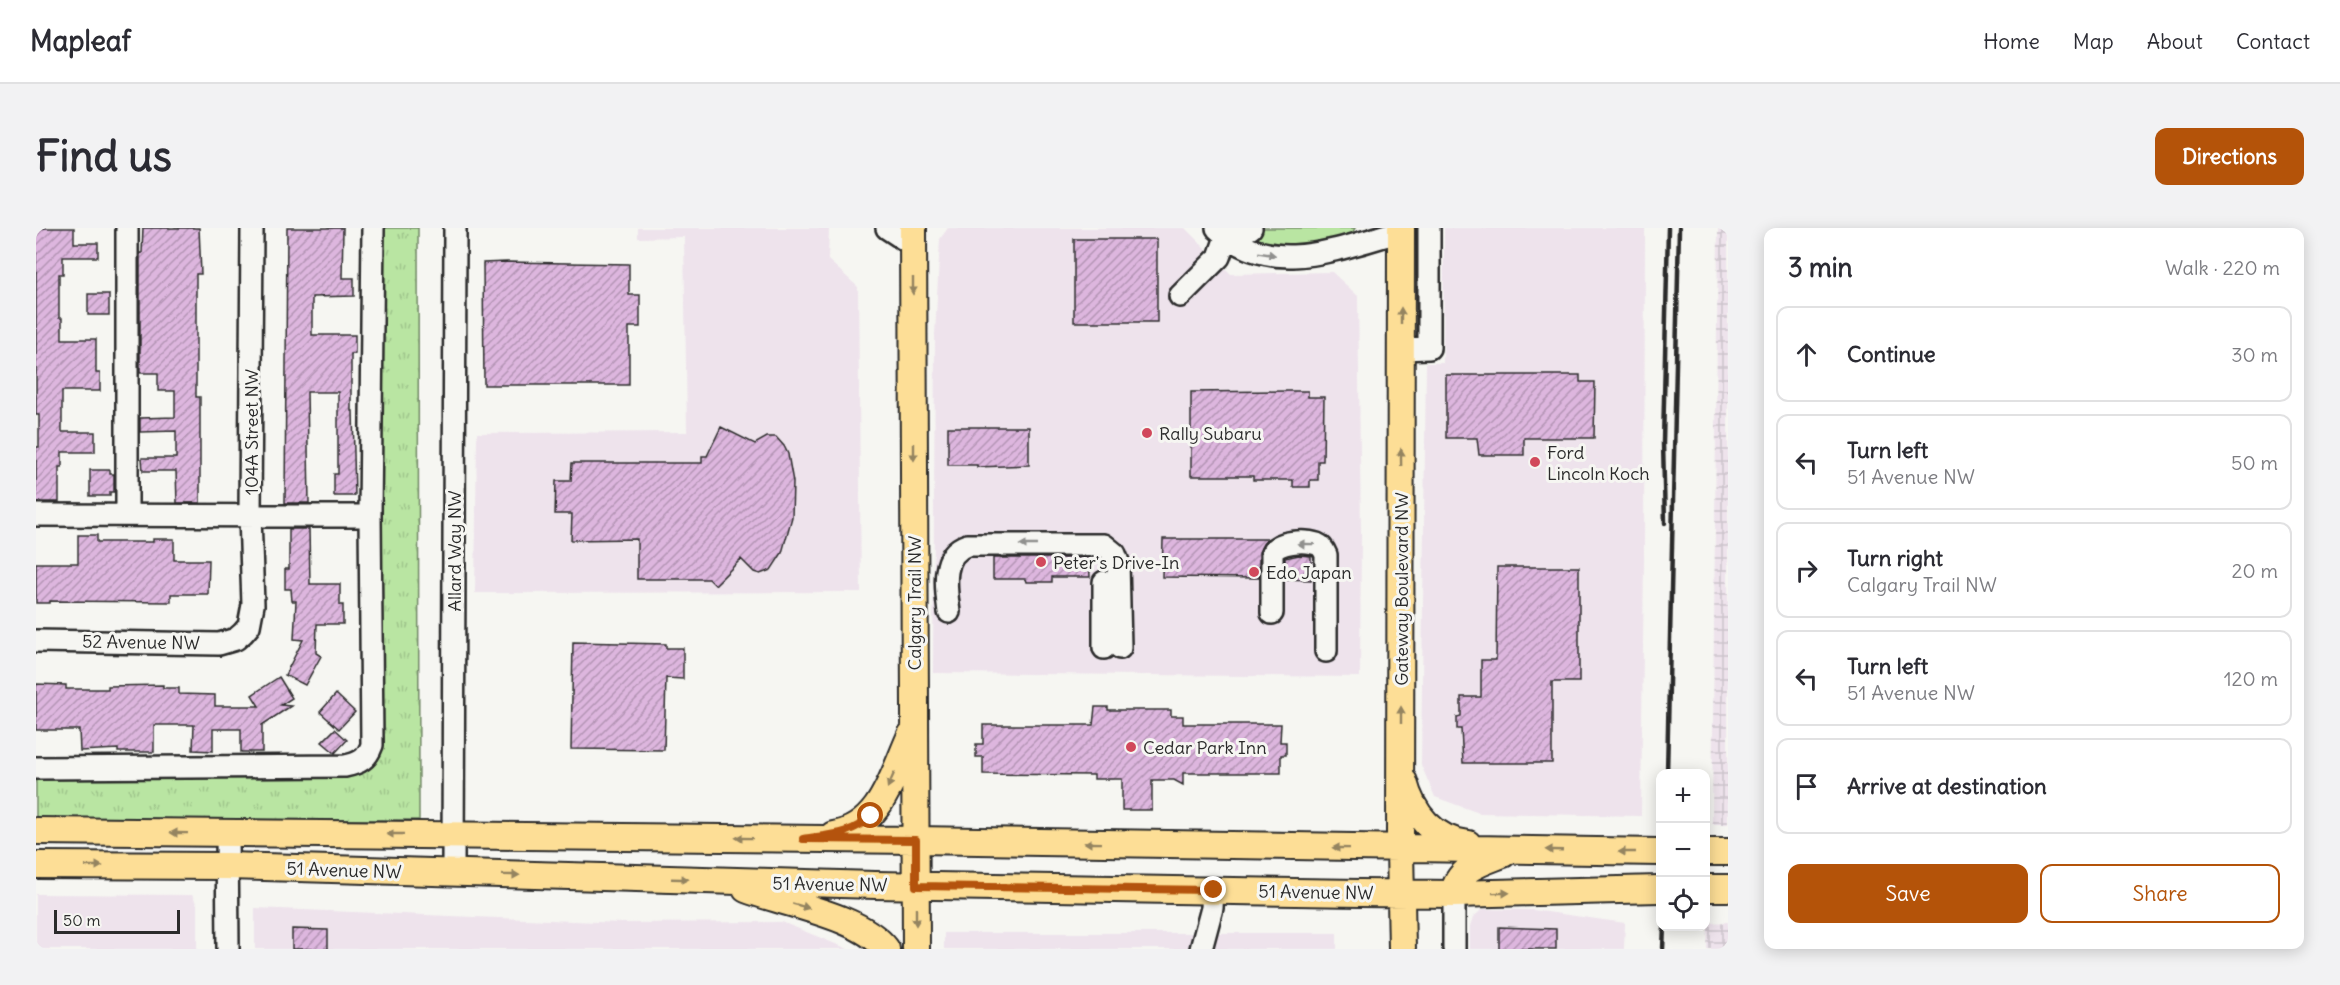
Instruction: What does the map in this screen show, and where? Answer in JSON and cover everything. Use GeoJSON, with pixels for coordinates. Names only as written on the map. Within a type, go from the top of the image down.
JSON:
{"type":"FeatureCollection","features":[{"type":"Feature","properties":{"kind":"main road","name":"Gateway Boulevard NW"},"geometry":{"type":"LineString","coordinates":[[1400,229],[1402,949]]}},
{"type":"Feature","properties":{"kind":"main road","name":"Calgary Trail NW"},"geometry":{"type":"LineString","coordinates":[[916,949],[917,239]]}},
{"type":"Feature","properties":{"kind":"main road"},"geometry":{"type":"LineString","coordinates":[[803,839],[845,833],[870,817],[883,797],[915,726]]}},
{"type":"Feature","properties":{"kind":"main road"},"geometry":{"type":"LineString","coordinates":[[1401,773],[1409,802],[1433,830],[1461,843],[1514,849]]}},
{"type":"Feature","properties":{"kind":"main road","name":"51 Avenue NW"},"geometry":{"type":"LineString","coordinates":[[36,831],[453,834],[1656,852]]}},
{"type":"Feature","properties":{"kind":"main road"},"geometry":{"type":"LineString","coordinates":[[1454,894],[1457,881],[1465,872],[1514,849]]}},
{"type":"Feature","properties":{"kind":"main road"},"geometry":{"type":"LineString","coordinates":[[1710,852],[1728,852]]}},
{"type":"Feature","properties":{"kind":"main road","name":"51 Avenue NW"},"geometry":{"type":"LineString","coordinates":[[36,865],[227,866],[916,886],[1401,894],[1656,889]]}},
{"type":"Feature","properties":{"kind":"main road"},"geometry":{"type":"LineString","coordinates":[[726,881],[775,900],[821,912],[856,926],[876,938],[886,949]]}},
{"type":"Feature","properties":{"kind":"main road"},"geometry":{"type":"LineString","coordinates":[[1710,888],[1728,888]]}},
{"type":"Feature","properties":{"kind":"street"},"geometry":{"type":"LineString","coordinates":[[127,228],[127,515]]}},
{"type":"Feature","properties":{"kind":"street","name":"104A Street NW"},"geometry":{"type":"LineString","coordinates":[[243,633],[249,626],[253,605],[250,515],[252,228]]}},
{"type":"Feature","properties":{"kind":"street"},"geometry":{"type":"LineString","coordinates":[[36,768],[345,766],[359,763],[368,755],[372,745],[370,516],[373,228]]}},
{"type":"Feature","properties":{"kind":"street","name":"Allard Way NW"},"geometry":{"type":"LineString","coordinates":[[453,873],[455,228]]}},
{"type":"Feature","properties":{"kind":"street","name":"Calgary Trail NW"},"geometry":{"type":"LineString","coordinates":[[887,228],[917,239]]}},
{"type":"Feature","properties":{"kind":"street"},"geometry":{"type":"LineString","coordinates":[[1221,232],[1237,235],[1251,228]]}},
{"type":"Feature","properties":{"kind":"street"},"geometry":{"type":"LineString","coordinates":[[1401,349],[1429,348],[1429,228]]}},
{"type":"Feature","properties":{"kind":"street"},"geometry":{"type":"LineString","coordinates":[[1221,232],[1255,252],[1293,256],[1326,252],[1400,229]]}},
{"type":"Feature","properties":{"kind":"street"},"geometry":{"type":"LineString","coordinates":[[1180,296],[1220,257],[1221,232]]}},
{"type":"Feature","properties":{"kind":"street"},"geometry":{"type":"LineString","coordinates":[[36,515],[370,516]]}},
{"type":"Feature","properties":{"kind":"street"},"geometry":{"type":"LineString","coordinates":[[1272,613],[1272,553],[1275,547],[1282,543],[1316,544],[1323,549],[1326,555],[1326,651]]}},
{"type":"Feature","properties":{"kind":"street"},"geometry":{"type":"LineString","coordinates":[[949,612],[948,560],[960,547],[967,544],[1104,545],[1115,554],[1118,562],[1112,648]]}},
{"type":"Feature","properties":{"kind":"street","name":"52 Avenue NW"},"geometry":{"type":"LineString","coordinates":[[36,641],[219,644],[236,639],[243,633]]}},
{"type":"Feature","properties":{"kind":"street"},"geometry":{"type":"LineString","coordinates":[[227,833],[228,949]]}},
{"type":"Feature","properties":{"kind":"street"},"geometry":{"type":"LineString","coordinates":[[1202,949],[1214,890]]}},
{"type":"Feature","properties":{"kind":"street"},"geometry":{"type":"LineString","coordinates":[[1454,894],[1455,949]]}},
{"type":"Feature","properties":{"kind":"shaded area"},"geometry":{"type":"Polygon","coordinates":[[[638,228],[829,228],[828,260],[858,287],[861,592],[475,593],[477,433],[687,432],[684,237],[638,238],[638,228]]]}},
{"type":"Feature","properties":{"kind":"shaded area"},"geometry":{"type":"Polygon","coordinates":[[[948,228],[1185,228],[1231,274],[1332,272],[1358,296],[1360,677],[933,673],[935,335],[940,239],[948,228]]]}},
{"type":"Feature","properties":{"kind":"shaded area","name":"Ford Lincoln Koch"},"geometry":{"type":"Polygon","coordinates":[[[1444,228],[1645,228],[1641,816],[1479,813],[1435,797],[1421,765],[1426,363],[1443,363],[1444,228]]]}},
{"type":"Feature","properties":{"kind":"shaded area"},"geometry":{"type":"Polygon","coordinates":[[[1718,228],[1728,228],[1728,824],[1712,824],[1718,228]]]}},
{"type":"Feature","properties":{"kind":"shaded area"},"geometry":{"type":"Polygon","coordinates":[[[36,894],[192,895],[197,905],[197,949],[36,949],[36,894]]]}},
{"type":"Feature","properties":{"kind":"shaded area"},"geometry":{"type":"Polygon","coordinates":[[[255,908],[622,923],[782,922],[848,949],[255,949],[255,908]]]}},
{"type":"Feature","properties":{"kind":"shaded area"},"geometry":{"type":"Polygon","coordinates":[[[1483,909],[1533,910],[1625,923],[1624,949],[1470,949],[1470,926],[1473,917],[1483,909]]]}},
{"type":"Feature","properties":{"kind":"shaded area"},"geometry":{"type":"Polygon","coordinates":[[[1728,922],[1728,949],[1707,949],[1710,923],[1728,922]]]}},
{"type":"Feature","properties":{"kind":"shaded area"},"geometry":{"type":"Polygon","coordinates":[[[944,933],[1337,933],[1337,949],[944,949],[944,933]]]}},
{"type":"Feature","properties":{"kind":"green space"},"geometry":{"type":"Polygon","coordinates":[[[380,228],[418,228],[419,820],[36,819],[36,771],[353,773],[372,764],[380,752],[380,228]]]}},
{"type":"Feature","properties":{"kind":"green space"},"geometry":{"type":"Polygon","coordinates":[[[1263,228],[1355,228],[1350,237],[1309,252],[1256,243],[1263,228]]]}},
{"type":"Feature","properties":{"kind":"building"},"geometry":{"type":"Polygon","coordinates":[[[36,228],[74,228],[74,243],[98,243],[98,257],[63,257],[63,274],[59,274],[59,318],[62,318],[62,339],[96,339],[96,373],[100,373],[100,391],[62,391],[62,432],[95,432],[95,452],[62,452],[62,467],[59,467],[59,502],[36,502],[36,447],[39,447],[39,415],[36,415],[36,228]]]}},
{"type":"Feature","properties":{"kind":"building"},"geometry":{"type":"Polygon","coordinates":[[[143,228],[199,228],[201,274],[196,274],[196,397],[200,397],[200,503],[177,503],[176,471],[143,471],[142,458],[176,458],[176,431],[140,432],[140,418],[175,417],[175,391],[158,391],[158,373],[140,373],[140,253],[142,253],[143,228]]]}},
{"type":"Feature","properties":{"kind":"building"},"geometry":{"type":"Polygon","coordinates":[[[287,228],[343,228],[342,278],[354,278],[354,296],[312,297],[312,335],[355,335],[355,354],[351,354],[351,411],[353,411],[355,496],[334,496],[334,474],[338,474],[338,392],[307,392],[309,503],[285,503],[287,228]]]}},
{"type":"Feature","properties":{"kind":"building"},"geometry":{"type":"Polygon","coordinates":[[[1074,239],[1157,239],[1157,322],[1074,322],[1074,239]]]}},
{"type":"Feature","properties":{"kind":"building"},"geometry":{"type":"Polygon","coordinates":[[[483,263],[629,264],[629,295],[640,295],[640,327],[629,327],[629,385],[484,385],[483,263]]]}},
{"type":"Feature","properties":{"kind":"building"},"geometry":{"type":"Polygon","coordinates":[[[88,294],[109,294],[109,315],[88,315],[88,294]]]}},
{"type":"Feature","properties":{"kind":"building"},"geometry":{"type":"Polygon","coordinates":[[[1446,375],[1580,375],[1580,382],[1595,382],[1594,438],[1524,438],[1524,455],[1479,455],[1477,438],[1446,438],[1446,375]]]}},
{"type":"Feature","properties":{"kind":"building"},"geometry":{"type":"Polygon","coordinates":[[[1308,391],[1308,397],[1324,397],[1323,461],[1318,461],[1318,480],[1310,480],[1310,487],[1293,487],[1293,480],[1253,480],[1253,476],[1191,476],[1191,392],[1308,391]]]}},
{"type":"Feature","properties":{"kind":"building"},"geometry":{"type":"Polygon","coordinates":[[[721,427],[755,444],[767,437],[776,437],[788,454],[793,482],[792,517],[782,553],[771,570],[760,574],[754,572],[741,559],[715,585],[709,579],[637,579],[637,539],[571,540],[572,514],[555,514],[556,481],[571,481],[572,463],[702,463],[702,456],[707,456],[721,427]]]}},
{"type":"Feature","properties":{"kind":"building"},"geometry":{"type":"Polygon","coordinates":[[[948,427],[1029,427],[1029,465],[977,467],[977,465],[948,465],[948,427]]]}},
{"type":"Feature","properties":{"kind":"building"},"geometry":{"type":"Polygon","coordinates":[[[90,470],[110,470],[110,474],[114,474],[114,492],[110,492],[110,496],[90,496],[90,470]]]}},
{"type":"Feature","properties":{"kind":"building"},"geometry":{"type":"Polygon","coordinates":[[[289,529],[309,529],[310,584],[340,584],[340,605],[343,605],[343,624],[317,624],[316,653],[321,656],[305,685],[285,675],[303,640],[294,639],[296,601],[292,601],[291,589],[285,589],[285,569],[289,569],[289,529]]]}},
{"type":"Feature","properties":{"kind":"building"},"geometry":{"type":"Polygon","coordinates":[[[78,535],[97,535],[97,542],[153,542],[153,539],[174,539],[174,560],[209,560],[208,594],[171,594],[171,602],[50,601],[50,603],[36,603],[36,563],[78,563],[78,535]]]}},
{"type":"Feature","properties":{"kind":"building"},"geometry":{"type":"Polygon","coordinates":[[[1163,539],[1267,539],[1259,552],[1259,578],[1162,577],[1163,539]]]}},
{"type":"Feature","properties":{"kind":"building"},"geometry":{"type":"Polygon","coordinates":[[[1299,555],[1311,556],[1311,580],[1285,579],[1285,558],[1299,555]]]}},
{"type":"Feature","properties":{"kind":"building","name":"Peter's Drive-In"},"geometry":{"type":"Polygon","coordinates":[[[993,558],[1089,558],[1090,577],[1052,577],[1052,582],[993,579],[993,558]]]}},
{"type":"Feature","properties":{"kind":"building"},"geometry":{"type":"Polygon","coordinates":[[[1497,567],[1579,567],[1579,682],[1552,682],[1552,763],[1463,763],[1461,729],[1457,729],[1457,717],[1461,716],[1461,697],[1481,697],[1481,660],[1496,660],[1497,567]]]}},
{"type":"Feature","properties":{"kind":"building"},"geometry":{"type":"Polygon","coordinates":[[[573,642],[666,644],[666,648],[683,648],[683,679],[666,678],[664,750],[571,749],[573,642]]]}},
{"type":"Feature","properties":{"kind":"building"},"geometry":{"type":"Polygon","coordinates":[[[279,677],[292,698],[281,705],[291,706],[262,725],[262,752],[241,752],[241,729],[213,729],[213,751],[193,750],[194,725],[154,725],[154,752],[118,752],[118,749],[80,751],[79,730],[36,730],[36,684],[66,685],[66,689],[163,685],[163,688],[179,688],[179,694],[215,695],[215,706],[259,706],[252,695],[279,677]]]}},
{"type":"Feature","properties":{"kind":"building"},"geometry":{"type":"Polygon","coordinates":[[[336,694],[355,712],[339,729],[320,712],[336,694]]]}},
{"type":"Feature","properties":{"kind":"building","name":"Cedar Park Inn"},"geometry":{"type":"Polygon","coordinates":[[[1095,707],[1108,707],[1108,710],[1171,710],[1171,716],[1183,716],[1183,724],[1281,724],[1280,742],[1286,742],[1286,755],[1281,755],[1281,773],[1183,773],[1183,785],[1174,780],[1152,780],[1152,810],[1122,810],[1122,779],[1094,779],[1094,775],[983,774],[983,757],[976,757],[976,744],[983,744],[983,725],[1093,725],[1095,707]]]}},
{"type":"Feature","properties":{"kind":"building"},"geometry":{"type":"Polygon","coordinates":[[[335,729],[347,740],[335,753],[322,742],[335,729]]]}},
{"type":"Feature","properties":{"kind":"building"},"geometry":{"type":"Polygon","coordinates":[[[1499,927],[1556,929],[1556,949],[1499,949],[1499,927]]]}},
{"type":"Feature","properties":{"kind":"building"},"geometry":{"type":"Polygon","coordinates":[[[292,929],[328,930],[328,949],[292,949],[292,929]]]}},
{"type":"Feature","properties":{"kind":"railway"},"geometry":{"type":"LineString","coordinates":[[1665,523],[1663,443],[1668,228]]}},
{"type":"Feature","properties":{"kind":"railway"},"geometry":{"type":"LineString","coordinates":[[1667,769],[1679,228]]}},
{"type":"Feature","properties":{"kind":"railway"},"geometry":{"type":"LineString","coordinates":[[1663,949],[1664,931]]}},
{"type":"Feature","properties":{"kind":"place","name":"Rally Subaru"},"geometry":{"type":"Point","coordinates":[1147,433]}},
{"type":"Feature","properties":{"kind":"place","name":"Ford Lincoln Koch"},"geometry":{"type":"Point","coordinates":[1535,462]}},
{"type":"Feature","properties":{"kind":"place","name":"Peter's Drive-In"},"geometry":{"type":"Point","coordinates":[1041,562]}},
{"type":"Feature","properties":{"kind":"place","name":"Edo Japan"},"geometry":{"type":"Point","coordinates":[1254,572]}},
{"type":"Feature","properties":{"kind":"place","name":"Cedar Park Inn"},"geometry":{"type":"Point","coordinates":[1131,747]}},
{"type":"Feature","properties":{"kind":"route"},"geometry":{"type":"LineString","coordinates":[[871,816],[856,828],[845,833],[803,839],[916,840],[916,886],[1214,890]]}}]}
